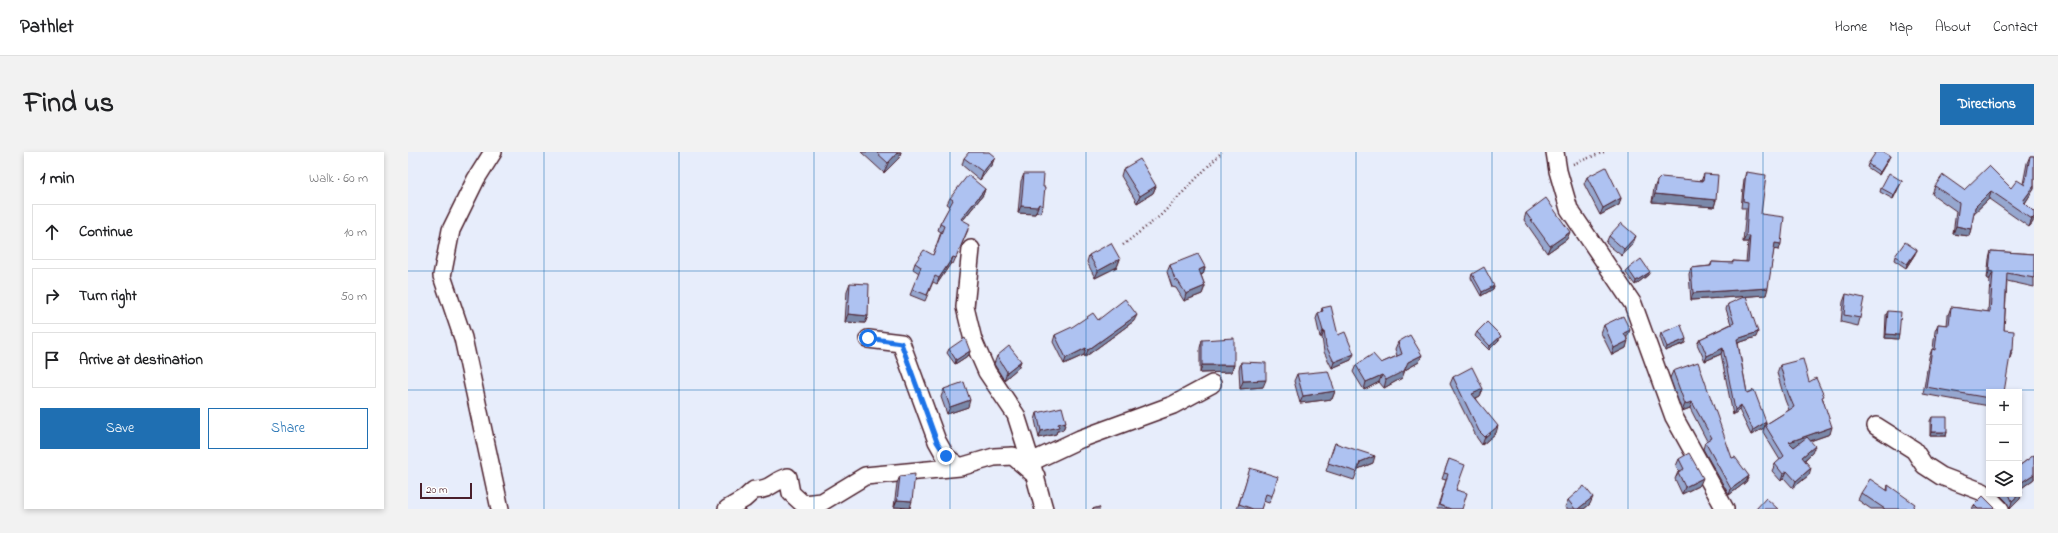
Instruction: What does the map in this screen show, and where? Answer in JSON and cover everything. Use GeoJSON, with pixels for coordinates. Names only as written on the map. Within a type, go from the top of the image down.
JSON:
{"type":"FeatureCollection","features":[{"type":"Feature","properties":{"kind":"street"},"geometry":{"type":"LineString","coordinates":[[493,152],[476,179],[451,230],[442,276],[463,338],[500,509]]}},
{"type":"Feature","properties":{"kind":"street"},"geometry":{"type":"LineString","coordinates":[[1554,152],[1569,209],[1633,304],[1674,417],[1725,509]]}},
{"type":"Feature","properties":{"kind":"street"},"geometry":{"type":"LineString","coordinates":[[971,249],[965,308],[973,340],[987,372],[1016,415],[1044,509]]}},
{"type":"Feature","properties":{"kind":"street"},"geometry":{"type":"LineString","coordinates":[[868,338],[901,343],[937,442],[946,456],[960,467]]}},
{"type":"Feature","properties":{"kind":"street"},"geometry":{"type":"LineString","coordinates":[[1033,469],[1080,439],[1173,405],[1212,384]]}},
{"type":"Feature","properties":{"kind":"street"},"geometry":{"type":"LineString","coordinates":[[1876,426],[1914,450],[1924,465],[1936,473],[1983,492],[2000,509]]}},
{"type":"Feature","properties":{"kind":"street"},"geometry":{"type":"LineString","coordinates":[[727,509],[744,500],[754,490],[766,490],[779,479],[788,477],[791,493],[803,504],[822,502],[865,476],[960,467],[994,457],[1013,456],[1033,469]]}},
{"type":"Feature","properties":{"kind":"path"},"geometry":{"type":"LineString","coordinates":[[1123,245],[1160,216],[1222,152]]}},
{"type":"Feature","properties":{"kind":"path"},"geometry":{"type":"LineString","coordinates":[[1558,170],[1604,152]]}},
{"type":"Feature","properties":{"kind":"building"},"geometry":{"type":"Polygon","coordinates":[[[876,152],[898,152],[888,163],[876,152]]]}},
{"type":"Feature","properties":{"kind":"building"},"geometry":{"type":"Polygon","coordinates":[[[969,152],[989,152],[995,157],[983,172],[964,158],[969,152]]]}},
{"type":"Feature","properties":{"kind":"building"},"geometry":{"type":"Polygon","coordinates":[[[1876,152],[1883,152],[1890,156],[1880,172],[1868,164],[1876,152]]]}},
{"type":"Feature","properties":{"kind":"building"},"geometry":{"type":"Polygon","coordinates":[[[2030,156],[2034,156],[2034,186],[2023,201],[2034,212],[2034,217],[2032,219],[1991,191],[1975,207],[1971,229],[1956,226],[1959,203],[1935,186],[1943,175],[1964,190],[1989,166],[2011,188],[2017,180],[2025,185],[2030,156]]]}},
{"type":"Feature","properties":{"kind":"building"},"geometry":{"type":"Polygon","coordinates":[[[1140,159],[1156,186],[1140,196],[1123,169],[1140,159]]]}},
{"type":"Feature","properties":{"kind":"building"},"geometry":{"type":"Polygon","coordinates":[[[1606,167],[1621,198],[1603,208],[1587,177],[1606,167]]]}},
{"type":"Feature","properties":{"kind":"building"},"geometry":{"type":"Polygon","coordinates":[[[1746,172],[1766,175],[1761,214],[1784,217],[1781,244],[1775,243],[1768,288],[1693,293],[1691,268],[1711,266],[1712,262],[1748,262],[1750,236],[1746,236],[1748,202],[1743,201],[1746,172]]]}},
{"type":"Feature","properties":{"kind":"building"},"geometry":{"type":"Polygon","coordinates":[[[1889,173],[1902,181],[1894,195],[1881,188],[1889,173]]]}},
{"type":"Feature","properties":{"kind":"building"},"geometry":{"type":"Polygon","coordinates":[[[1024,174],[1044,174],[1043,187],[1045,187],[1043,206],[1039,204],[1037,207],[1021,206],[1024,174]]]}},
{"type":"Feature","properties":{"kind":"building"},"geometry":{"type":"Polygon","coordinates":[[[1704,174],[1718,175],[1716,200],[1655,194],[1657,181],[1661,177],[1703,181],[1704,174]]]}},
{"type":"Feature","properties":{"kind":"building"},"geometry":{"type":"Polygon","coordinates":[[[968,175],[985,189],[961,219],[970,224],[956,258],[953,257],[939,278],[935,276],[927,295],[912,289],[921,267],[915,263],[924,250],[933,255],[944,226],[940,224],[953,200],[950,198],[968,175]]]}},
{"type":"Feature","properties":{"kind":"building"},"geometry":{"type":"Polygon","coordinates":[[[1546,198],[1570,232],[1550,246],[1526,213],[1546,198]]]}},
{"type":"Feature","properties":{"kind":"building"},"geometry":{"type":"Polygon","coordinates":[[[1621,223],[1636,236],[1624,249],[1609,236],[1621,223]]]}},
{"type":"Feature","properties":{"kind":"building"},"geometry":{"type":"Polygon","coordinates":[[[1905,242],[1917,250],[1907,264],[1895,256],[1905,242]]]}},
{"type":"Feature","properties":{"kind":"building"},"geometry":{"type":"Polygon","coordinates":[[[1111,243],[1120,259],[1098,271],[1089,255],[1111,243]]]}},
{"type":"Feature","properties":{"kind":"building"},"geometry":{"type":"Polygon","coordinates":[[[1991,251],[2034,254],[2034,278],[2007,273],[2004,330],[2014,331],[2013,350],[2011,350],[2004,389],[1986,389],[1986,397],[1926,387],[1932,349],[1935,350],[1938,324],[1949,325],[1951,307],[1990,312],[1993,272],[1989,271],[1991,251]]]}},
{"type":"Feature","properties":{"kind":"building"},"geometry":{"type":"Polygon","coordinates":[[[1198,254],[1205,267],[1199,270],[1205,286],[1186,294],[1178,281],[1175,280],[1170,265],[1198,254]]]}},
{"type":"Feature","properties":{"kind":"building"},"geometry":{"type":"Polygon","coordinates":[[[1641,259],[1650,272],[1636,281],[1628,269],[1641,259]]]}},
{"type":"Feature","properties":{"kind":"building"},"geometry":{"type":"Polygon","coordinates":[[[1484,267],[1494,286],[1482,292],[1472,274],[1484,267]]]}},
{"type":"Feature","properties":{"kind":"building"},"geometry":{"type":"Polygon","coordinates":[[[850,283],[869,284],[868,316],[848,314],[850,283]]]}},
{"type":"Feature","properties":{"kind":"building"},"geometry":{"type":"Polygon","coordinates":[[[1846,294],[1864,298],[1860,318],[1844,315],[1846,294]]]}},
{"type":"Feature","properties":{"kind":"building"},"geometry":{"type":"Polygon","coordinates":[[[1746,296],[1758,332],[1737,339],[1747,393],[1754,390],[1766,422],[1753,430],[1741,405],[1735,410],[1723,348],[1707,356],[1700,339],[1734,323],[1728,304],[1746,296]]]}},
{"type":"Feature","properties":{"kind":"building"},"geometry":{"type":"Polygon","coordinates":[[[1125,299],[1137,315],[1088,350],[1086,348],[1066,358],[1055,335],[1072,327],[1093,313],[1098,320],[1125,299]]]}},
{"type":"Feature","properties":{"kind":"building"},"geometry":{"type":"Polygon","coordinates":[[[1331,306],[1338,335],[1345,332],[1354,354],[1334,362],[1326,346],[1324,331],[1318,313],[1323,311],[1322,308],[1331,306]]]}},
{"type":"Feature","properties":{"kind":"building"},"geometry":{"type":"Polygon","coordinates":[[[1888,311],[1901,312],[1899,335],[1886,334],[1888,311]]]}},
{"type":"Feature","properties":{"kind":"building"},"geometry":{"type":"Polygon","coordinates":[[[1623,316],[1630,330],[1624,333],[1628,341],[1614,348],[1604,325],[1623,316]]]}},
{"type":"Feature","properties":{"kind":"building"},"geometry":{"type":"Polygon","coordinates":[[[1487,322],[1501,336],[1490,346],[1477,332],[1487,322]]]}},
{"type":"Feature","properties":{"kind":"building"},"geometry":{"type":"Polygon","coordinates":[[[1681,325],[1686,339],[1667,347],[1661,333],[1681,325]]]}},
{"type":"Feature","properties":{"kind":"building"},"geometry":{"type":"Polygon","coordinates":[[[1410,335],[1422,355],[1408,362],[1404,371],[1386,380],[1382,375],[1366,382],[1356,365],[1373,354],[1381,363],[1402,354],[1398,342],[1410,335]]]}},
{"type":"Feature","properties":{"kind":"building"},"geometry":{"type":"Polygon","coordinates":[[[965,338],[970,351],[956,360],[949,349],[965,338]]]}},
{"type":"Feature","properties":{"kind":"building"},"geometry":{"type":"Polygon","coordinates":[[[1234,338],[1234,365],[1202,365],[1202,340],[1234,338]]]}},
{"type":"Feature","properties":{"kind":"building"},"geometry":{"type":"Polygon","coordinates":[[[1009,346],[1021,361],[1007,372],[997,356],[1009,346]]]}},
{"type":"Feature","properties":{"kind":"building"},"geometry":{"type":"Polygon","coordinates":[[[1803,359],[1809,382],[1816,378],[1824,396],[1822,397],[1832,427],[1789,442],[1794,447],[1807,437],[1815,446],[1802,457],[1811,468],[1796,481],[1787,471],[1783,474],[1775,464],[1784,456],[1765,425],[1794,407],[1788,393],[1780,365],[1803,359]]]}},
{"type":"Feature","properties":{"kind":"building"},"geometry":{"type":"Polygon","coordinates":[[[1241,362],[1266,363],[1266,380],[1243,381],[1241,362]]]}},
{"type":"Feature","properties":{"kind":"building"},"geometry":{"type":"Polygon","coordinates":[[[1698,362],[1732,458],[1735,457],[1749,476],[1731,489],[1705,442],[1712,438],[1692,402],[1685,404],[1673,371],[1698,362]]]}},
{"type":"Feature","properties":{"kind":"building"},"geometry":{"type":"Polygon","coordinates":[[[1472,367],[1483,389],[1472,394],[1498,426],[1485,437],[1479,431],[1453,377],[1472,367]]]}},
{"type":"Feature","properties":{"kind":"building"},"geometry":{"type":"Polygon","coordinates":[[[1328,371],[1335,391],[1303,396],[1297,374],[1328,371]]]}},
{"type":"Feature","properties":{"kind":"building"},"geometry":{"type":"Polygon","coordinates":[[[964,382],[970,400],[950,407],[944,389],[964,382]]]}},
{"type":"Feature","properties":{"kind":"building"},"geometry":{"type":"Polygon","coordinates":[[[1062,407],[1066,422],[1058,424],[1059,427],[1041,431],[1037,413],[1062,407]]]}},
{"type":"Feature","properties":{"kind":"building"},"geometry":{"type":"Polygon","coordinates":[[[1932,417],[1947,417],[1947,432],[1931,432],[1932,417]]]}},
{"type":"Feature","properties":{"kind":"building"},"geometry":{"type":"Polygon","coordinates":[[[1335,443],[1375,456],[1360,462],[1357,472],[1328,463],[1335,443]]]}},
{"type":"Feature","properties":{"kind":"building"},"geometry":{"type":"Polygon","coordinates":[[[1689,453],[1703,478],[1685,487],[1678,472],[1684,469],[1679,459],[1689,453]]]}},
{"type":"Feature","properties":{"kind":"building"},"geometry":{"type":"Polygon","coordinates":[[[2034,455],[2034,474],[2022,482],[2022,464],[2034,455]]]}},
{"type":"Feature","properties":{"kind":"building"},"geometry":{"type":"Polygon","coordinates":[[[1449,459],[1465,465],[1456,490],[1467,493],[1462,509],[1451,509],[1439,505],[1448,474],[1444,473],[1449,459]]]}},
{"type":"Feature","properties":{"kind":"building"},"geometry":{"type":"Polygon","coordinates":[[[1250,468],[1278,477],[1272,496],[1266,494],[1261,509],[1253,509],[1239,504],[1250,468]]]}},
{"type":"Feature","properties":{"kind":"building"},"geometry":{"type":"Polygon","coordinates":[[[915,474],[912,501],[897,500],[900,476],[915,474]]]}},
{"type":"Feature","properties":{"kind":"building"},"geometry":{"type":"Polygon","coordinates":[[[1870,479],[1888,491],[1888,485],[1915,504],[1912,509],[1885,509],[1861,493],[1870,479]]]}},
{"type":"Feature","properties":{"kind":"building"},"geometry":{"type":"Polygon","coordinates":[[[1584,486],[1593,497],[1578,509],[1575,509],[1568,500],[1584,486]]]}},
{"type":"Feature","properties":{"kind":"building"},"geometry":{"type":"Polygon","coordinates":[[[1983,496],[1996,509],[1978,509],[1974,505],[1983,496]]]}},
{"type":"Feature","properties":{"kind":"building"},"geometry":{"type":"Polygon","coordinates":[[[2010,497],[2016,497],[2012,501],[2010,497]]]}},
{"type":"Feature","properties":{"kind":"building"},"geometry":{"type":"Polygon","coordinates":[[[1766,498],[1778,509],[1756,509],[1766,498]]]}},
{"type":"Feature","properties":{"kind":"route"},"geometry":{"type":"LineString","coordinates":[[868,338],[901,343],[937,442],[946,456]]}}]}
